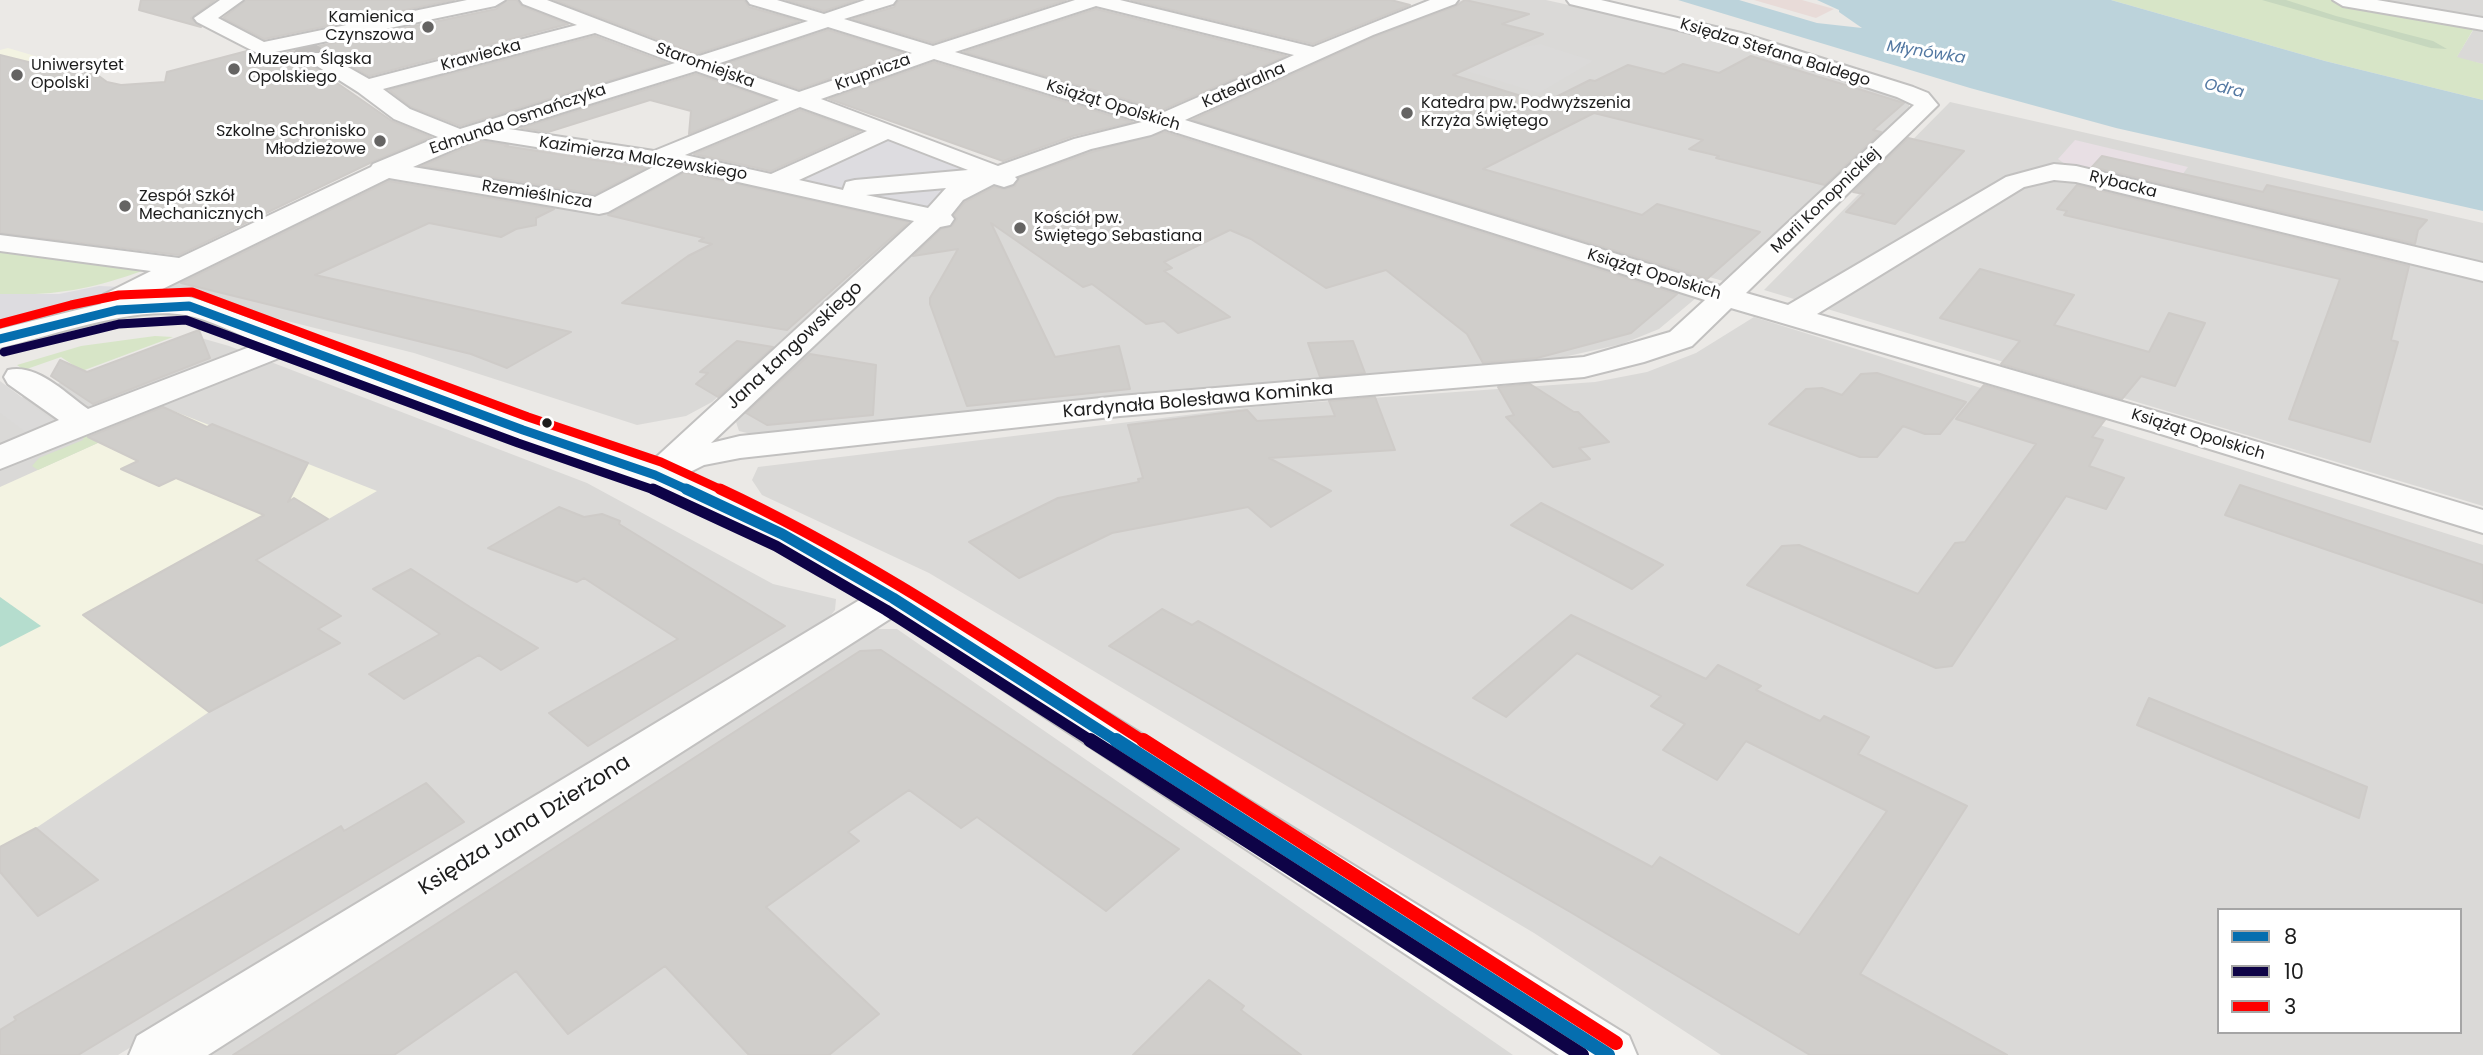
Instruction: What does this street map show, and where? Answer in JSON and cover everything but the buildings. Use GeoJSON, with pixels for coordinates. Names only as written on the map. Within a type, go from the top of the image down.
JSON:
{"type":"FeatureCollection","features":[{"type":"Feature","properties":{"kind":"street"},"geometry":{"type":"LineString","coordinates":[[234,4],[204,18],[261,49],[308,53],[372,27],[495,0]]}},
{"type":"Feature","properties":{"kind":"street","name":"Staromiejska"},"geometry":{"type":"LineString","coordinates":[[530,0],[693,63],[800,99],[982,167],[1000,177]]}},
{"type":"Feature","properties":{"kind":"street","name":"Książąt Opolskich"},"geometry":{"type":"LineString","coordinates":[[757,0],[1165,121],[1726,297],[2483,522]]}},
{"type":"Feature","properties":{"kind":"street","name":"Edmunda Osmańczyka"},"geometry":{"type":"LineString","coordinates":[[66,328],[382,169],[468,134],[827,22],[841,13],[886,0]]}},
{"type":"Feature","properties":{"kind":"street"},"geometry":{"type":"LineString","coordinates":[[1095,0],[1316,54]]}},
{"type":"Feature","properties":{"kind":"street","name":"Krupnicza"},"geometry":{"type":"LineString","coordinates":[[669,160],[800,99],[1095,0]]}},
{"type":"Feature","properties":{"kind":"street"},"geometry":{"type":"LineString","coordinates":[[1406,0],[1441,3]]}},
{"type":"Feature","properties":{"kind":"street","name":"Księdza Stefana Baldego"},"geometry":{"type":"LineString","coordinates":[[1577,0],[1734,37],[1905,92],[1927,104]]}},
{"type":"Feature","properties":{"kind":"street"},"geometry":{"type":"LineString","coordinates":[[2343,0],[2481,20]]}},
{"type":"Feature","properties":{"kind":"street","name":"Katedralna"},"geometry":{"type":"LineString","coordinates":[[1000,177],[1083,144],[1143,130],[1441,3]]}},
{"type":"Feature","properties":{"kind":"street","name":"Krawiecka"},"geometry":{"type":"LineString","coordinates":[[366,87],[597,26]]}},
{"type":"Feature","properties":{"kind":"street","name":"Kazimierza Malczewskiego"},"geometry":{"type":"LineString","coordinates":[[308,53],[366,87],[402,114],[468,134],[669,160],[937,218]]}},
{"type":"Feature","properties":{"kind":"street","name":"Marii Konopnickiej"},"geometry":{"type":"LineString","coordinates":[[1726,297],[1927,104]]}},
{"type":"Feature","properties":{"kind":"street"},"geometry":{"type":"LineString","coordinates":[[770,181],[883,131]]}},
{"type":"Feature","properties":{"kind":"street"},"geometry":{"type":"LineString","coordinates":[[913,142],[937,218]]}},
{"type":"Feature","properties":{"kind":"street","name":"Rzemieślnicza"},"geometry":{"type":"LineString","coordinates":[[382,169],[599,206],[669,160]]}},
{"type":"Feature","properties":{"kind":"street","name":"Rybacka"},"geometry":{"type":"LineString","coordinates":[[1792,316],[2015,182],[2054,172],[2076,174],[2483,272]]}},
{"type":"Feature","properties":{"kind":"street"},"geometry":{"type":"LineString","coordinates":[[817,191],[1000,177]]}},
{"type":"Feature","properties":{"kind":"street","name":"Jana Łangowskiego"},"geometry":{"type":"LineString","coordinates":[[700,448],[937,218],[954,194],[1000,177]]}},
{"type":"Feature","properties":{"kind":"street"},"geometry":{"type":"LineString","coordinates":[[0,243],[183,267]]}},
{"type":"Feature","properties":{"kind":"street","name":"Edmunda Osmańczyka"},"geometry":{"type":"LineString","coordinates":[[66,328],[93,324],[146,286]]}},
{"type":"Feature","properties":{"kind":"street","name":"Kardynała Bolesława Kominka"},"geometry":{"type":"LineString","coordinates":[[655,475],[693,457],[700,448],[750,446],[1119,406],[1584,367],[1681,339],[1726,297]]}},
{"type":"Feature","properties":{"kind":"street"},"geometry":{"type":"LineString","coordinates":[[114,311],[161,305],[189,306],[523,430],[655,475],[782,534],[893,598],[1608,1055]]}},
{"type":"Feature","properties":{"kind":"street"},"geometry":{"type":"LineString","coordinates":[[0,339],[124,321],[183,316],[221,318]]}},
{"type":"Feature","properties":{"kind":"street"},"geometry":{"type":"LineString","coordinates":[[66,328],[10,367],[84,422]]}},
{"type":"Feature","properties":{"kind":"street"},"geometry":{"type":"LineString","coordinates":[[0,458],[149,396],[195,383],[288,343]]}},
{"type":"Feature","properties":{"kind":"street","name":"Księdza Jana Dzierżona"},"geometry":{"type":"LineString","coordinates":[[158,1055],[893,598]]}},
{"type":"Feature","properties":{"kind":"shaded area"},"geometry":{"type":"Polygon","coordinates":[[[1463,0],[1546,0],[1651,23],[1767,54],[1904,100],[1909,104],[1909,108],[1723,281],[1422,193],[1207,121],[1200,116],[1200,113],[1360,40],[1463,0]]]}},
{"type":"Feature","properties":{"kind":"shaded area"},"geometry":{"type":"Polygon","coordinates":[[[1754,0],[1802,0],[1834,9],[1816,18],[1754,0]]]}},
{"type":"Feature","properties":{"kind":"shaded area"},"geometry":{"type":"Polygon","coordinates":[[[2343,0],[2483,0],[2483,64],[2456,58],[2477,24],[2343,0]]]}},
{"type":"Feature","properties":{"kind":"shaded area"},"geometry":{"type":"Polygon","coordinates":[[[1540,44],[1593,61],[1539,93],[1440,63],[1540,44]]]}},
{"type":"Feature","properties":{"kind":"shaded area","name":"Uniwersytet Opolski"},"geometry":{"type":"Polygon","coordinates":[[[8,48],[69,66],[0,85],[0,50],[8,48]]]}},
{"type":"Feature","properties":{"kind":"shaded area"},"geometry":{"type":"Polygon","coordinates":[[[1758,49],[1896,94],[1887,97],[1747,54],[1758,49]]]}},
{"type":"Feature","properties":{"kind":"shaded area"},"geometry":{"type":"Polygon","coordinates":[[[1950,102],[2483,223],[2483,506],[1764,290],[1950,102]]]}},
{"type":"Feature","properties":{"kind":"shaded area"},"geometry":{"type":"Polygon","coordinates":[[[880,130],[982,167],[935,217],[767,180],[880,130]]]}},
{"type":"Feature","properties":{"kind":"shaded area"},"geometry":{"type":"Polygon","coordinates":[[[1171,133],[1696,298],[1659,329],[1622,344],[1559,358],[1254,384],[755,435],[739,431],[736,422],[971,192],[1087,148],[1171,133]]]}},
{"type":"Feature","properties":{"kind":"shaded area"},"geometry":{"type":"Polygon","coordinates":[[[472,137],[668,168],[913,222],[712,402],[686,416],[637,425],[414,353],[176,293],[169,289],[170,283],[472,137]]]}},
{"type":"Feature","properties":{"kind":"shaded area"},"geometry":{"type":"Polygon","coordinates":[[[2075,140],[2188,167],[2171,190],[2069,167],[2058,159],[2075,140]]]}},
{"type":"Feature","properties":{"kind":"shaded area"},"geometry":{"type":"Polygon","coordinates":[[[99,286],[123,287],[89,306],[0,333],[0,294],[59,294],[99,286]]]}},
{"type":"Feature","properties":{"kind":"shaded area"},"geometry":{"type":"Polygon","coordinates":[[[1754,317],[2483,545],[2483,1055],[1721,1055],[1534,933],[929,573],[762,495],[752,480],[758,467],[1261,406],[1595,382],[1647,372],[1696,353],[1754,317]]]}},
{"type":"Feature","properties":{"kind":"shaded area"},"geometry":{"type":"Polygon","coordinates":[[[187,334],[229,346],[587,483],[773,584],[836,599],[835,610],[827,620],[810,631],[118,1055],[0,1055],[0,406],[187,334]]]}},
{"type":"Feature","properties":{"kind":"shaded area"},"geometry":{"type":"Polygon","coordinates":[[[0,381],[55,422],[27,433],[0,413],[0,381]]]}},
{"type":"Feature","properties":{"kind":"shaded area"},"geometry":{"type":"Polygon","coordinates":[[[171,410],[377,491],[287,543],[246,525],[100,627],[209,712],[36,828],[0,847],[0,487],[171,410]]]}},
{"type":"Feature","properties":{"kind":"shaded area"},"geometry":{"type":"Polygon","coordinates":[[[878,629],[897,629],[1513,1055],[197,1055],[857,635],[878,629]]]}},
{"type":"Feature","properties":{"kind":"green space"},"geometry":{"type":"Polygon","coordinates":[[[2111,0],[2343,0],[2477,23],[2457,57],[2483,64],[2483,100],[2325,61],[2111,0]]]}},
{"type":"Feature","properties":{"kind":"green space"},"geometry":{"type":"Polygon","coordinates":[[[2262,0],[2286,0],[2433,41],[2447,49],[2431,48],[2262,0]]]}},
{"type":"Feature","properties":{"kind":"green space"},"geometry":{"type":"Polygon","coordinates":[[[0,248],[145,270],[74,290],[39,294],[0,294],[0,248]]]}},
{"type":"Feature","properties":{"kind":"green space"},"geometry":{"type":"Polygon","coordinates":[[[155,336],[173,337],[82,371],[61,357],[24,370],[17,365],[81,346],[155,336]]]}},
{"type":"Feature","properties":{"kind":"green space"},"geometry":{"type":"Polygon","coordinates":[[[84,434],[100,442],[38,470],[32,466],[39,458],[83,440],[84,434]]]}},
{"type":"Feature","properties":{"kind":"green space"},"geometry":{"type":"Polygon","coordinates":[[[0,597],[41,626],[0,647],[0,597]]]}},
{"type":"Feature","properties":{"kind":"water"},"geometry":{"type":"Polygon","coordinates":[[[1678,0],[1739,0],[1817,23],[1862,28],[1839,10],[1817,0],[2111,0],[2325,61],[2483,100],[2483,211],[2116,128],[1970,88],[1678,0]]]}},
{"type":"Feature","properties":{"kind":"tunnel"},"geometry":{"type":"LineString","coordinates":[[298,46],[316,57]]}},
{"type":"Feature","properties":{"kind":"transit line","name":"3"},"geometry":{"type":"LineString","coordinates":[[0,324],[95,299],[143,292],[192,292],[528,417],[661,462],[788,521],[901,586],[1616,1043]]}},
{"type":"Feature","properties":{"kind":"transit line","name":"8"},"geometry":{"type":"LineString","coordinates":[[0,339],[117,310],[189,306],[523,430],[655,475],[782,534],[893,598],[1608,1055]]}},
{"type":"Feature","properties":{"kind":"transit line","name":"10"},"geometry":{"type":"LineString","coordinates":[[4,352],[119,324],[186,320],[518,443],[650,488],[776,546],[886,610],[1582,1055]]}},
{"type":"Feature","properties":{"kind":"place","name":"Kamienica Czynszowa"},"geometry":{"type":"Point","coordinates":[428,27]}},
{"type":"Feature","properties":{"kind":"place","name":"Muzeum Śląska Opolskiego"},"geometry":{"type":"Point","coordinates":[234,69]}},
{"type":"Feature","properties":{"kind":"place","name":"Uniwersytet Opolski"},"geometry":{"type":"Point","coordinates":[17,75]}},
{"type":"Feature","properties":{"kind":"place","name":"Katedra pw. Podwyższenia Krzyża Świętego"},"geometry":{"type":"Point","coordinates":[1407,113]}},
{"type":"Feature","properties":{"kind":"place","name":"Szkolne Schronisko Młodzieżowe"},"geometry":{"type":"Point","coordinates":[380,141]}},
{"type":"Feature","properties":{"kind":"place","name":"Zespół Szkół Mechanicznych"},"geometry":{"type":"Point","coordinates":[125,206]}},
{"type":"Feature","properties":{"kind":"place","name":"Kościół pw. Świętego Sebastiana"},"geometry":{"type":"Point","coordinates":[1020,228]}},
{"type":"Feature","properties":{"kind":"water label","name":"Młynówka"},"geometry":{"type":"Point","coordinates":[1926,53]}},
{"type":"Feature","properties":{"kind":"water label","name":"Odra"},"geometry":{"type":"Point","coordinates":[2224,89]}}]}
